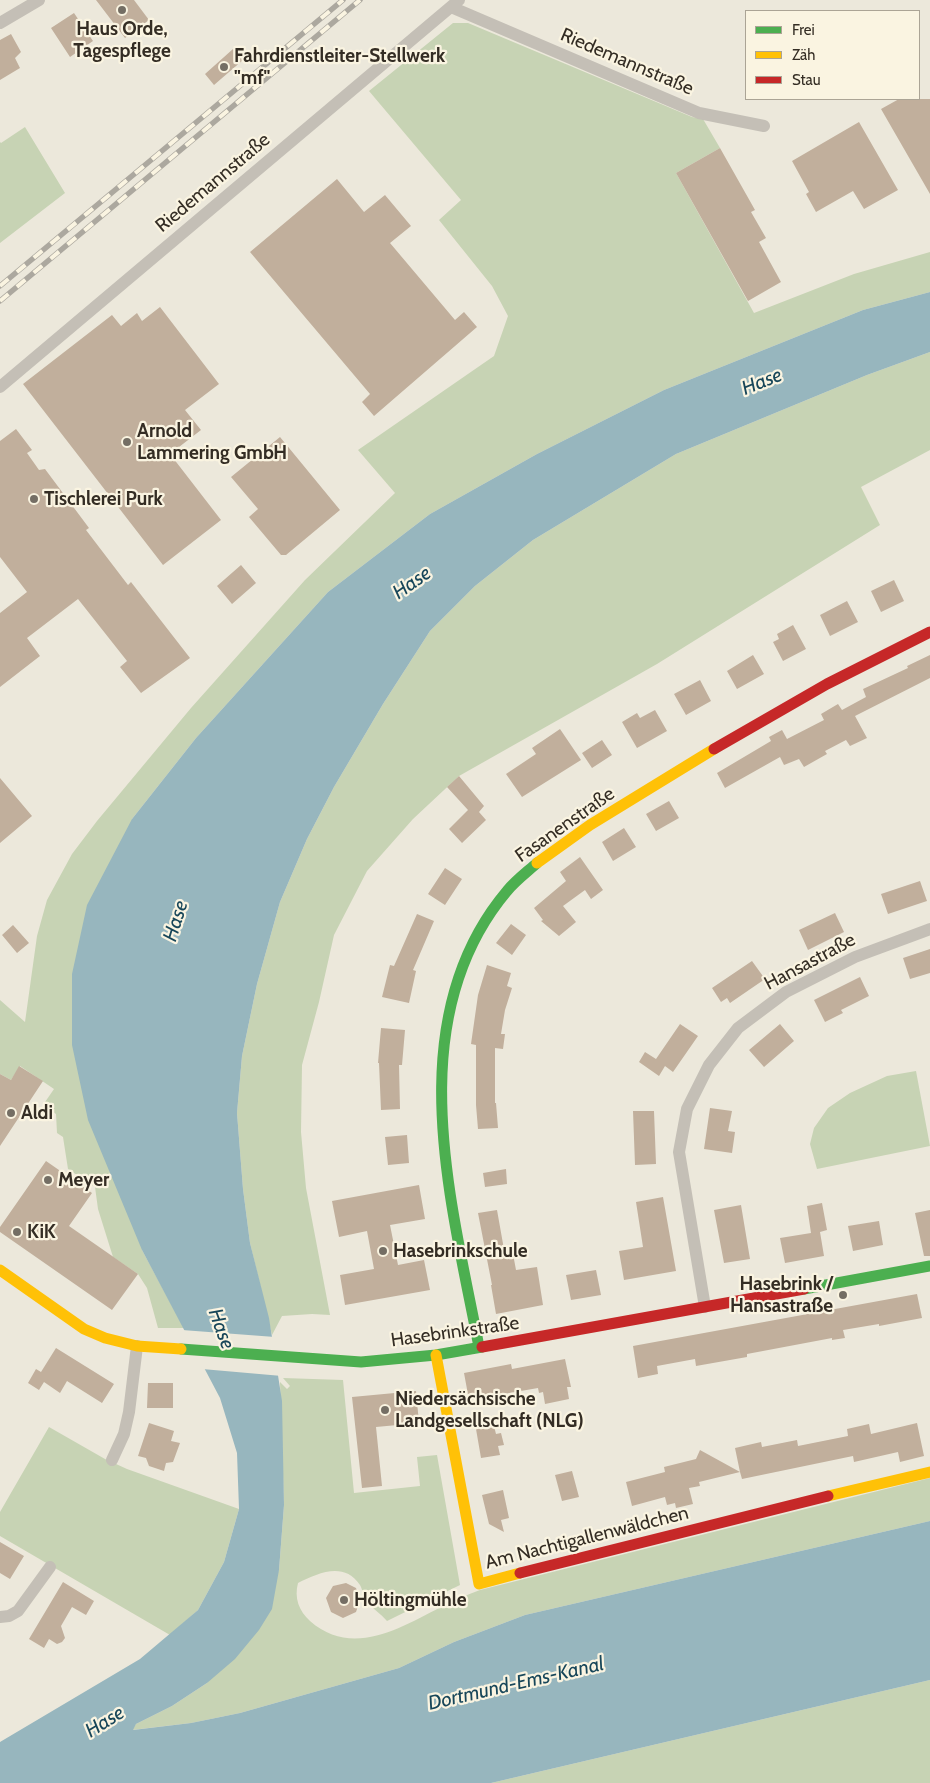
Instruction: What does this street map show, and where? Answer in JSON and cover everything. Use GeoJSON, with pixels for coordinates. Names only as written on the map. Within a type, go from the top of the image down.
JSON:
{"type":"FeatureCollection","features":[{"type":"Feature","properties":{"kind":"street"},"geometry":{"type":"LineString","coordinates":[[0,23],[39,0]]}},
{"type":"Feature","properties":{"kind":"street","name":"Riedemannstraße"},"geometry":{"type":"LineString","coordinates":[[0,387],[455,4],[699,113],[764,126]]}},
{"type":"Feature","properties":{"kind":"street","name":"Fasanenstraße"},"geometry":{"type":"LineString","coordinates":[[479,1348],[445,1164],[440,1092],[446,1022],[454,982],[464,955],[480,926],[506,891],[543,857],[597,820],[820,687],[888,651],[930,632]]}},
{"type":"Feature","properties":{"kind":"street","name":"Hansastraße"},"geometry":{"type":"LineString","coordinates":[[705,1307],[685,1198],[679,1152],[687,1109],[709,1065],[738,1028],[786,992],[855,957],[930,929]]}},
{"type":"Feature","properties":{"kind":"street","name":"Hasebrinkstraße"},"geometry":{"type":"LineString","coordinates":[[0,1270],[84,1329],[105,1338],[138,1346],[361,1362],[436,1355],[479,1348],[930,1266]]}},
{"type":"Feature","properties":{"kind":"street"},"geometry":{"type":"LineString","coordinates":[[112,1460],[126,1427],[138,1346]]}},
{"type":"Feature","properties":{"kind":"street","name":"Am Nachtigallenwäldchen"},"geometry":{"type":"LineString","coordinates":[[436,1355],[479,1584],[748,1515],[930,1472]]}},
{"type":"Feature","properties":{"kind":"street"},"geometry":{"type":"LineString","coordinates":[[0,1617],[9,1616],[18,1611],[50,1567]]}},
{"type":"Feature","properties":{"kind":"green space"},"geometry":{"type":"Polygon","coordinates":[[[453,23],[468,23],[692,117],[703,119],[720,148],[676,173],[754,313],[854,274],[930,252],[930,292],[863,310],[664,390],[537,454],[430,514],[328,592],[196,738],[132,819],[142,1250],[184,1328],[158,1328],[147,1288],[138,1274],[113,1257],[98,1209],[95,1187],[68,1169],[63,1137],[57,1133],[56,1114],[43,1105],[54,1089],[20,1066],[11,1080],[0,1074],[0,1000],[25,1022],[37,936],[47,900],[72,854],[97,821],[191,708],[305,580],[395,493],[358,450],[494,356],[508,316],[492,286],[439,220],[461,200],[369,91],[453,23]]]}},
{"type":"Feature","properties":{"kind":"green space"},"geometry":{"type":"Polygon","coordinates":[[[25,127],[65,193],[0,243],[0,142],[25,127]]]}},
{"type":"Feature","properties":{"kind":"green space"},"geometry":{"type":"Polygon","coordinates":[[[930,352],[930,450],[861,487],[880,525],[657,664],[459,776],[413,819],[367,871],[334,935],[302,1065],[301,1132],[306,1188],[330,1315],[282,1316],[272,1335],[250,1243],[243,1189],[237,1113],[242,1056],[257,984],[280,902],[307,839],[334,787],[383,704],[430,631],[475,586],[533,540],[676,454],[867,375],[930,352]]]}},
{"type":"Feature","properties":{"kind":"green space"},"geometry":{"type":"Polygon","coordinates":[[[916,1071],[930,1146],[817,1169],[810,1144],[814,1128],[828,1108],[850,1093],[887,1076],[916,1071]]]}},
{"type":"Feature","properties":{"kind":"green space"},"geometry":{"type":"Polygon","coordinates":[[[283,1378],[343,1380],[354,1493],[420,1486],[417,1457],[437,1455],[460,1585],[387,1621],[367,1602],[360,1585],[346,1573],[330,1571],[298,1583],[297,1599],[300,1609],[306,1617],[326,1632],[342,1637],[376,1636],[480,1590],[930,1478],[930,1521],[525,1615],[454,1642],[399,1668],[240,1713],[191,1723],[132,1730],[136,1724],[172,1706],[207,1683],[279,1570],[284,1505],[280,1382],[287,1389],[290,1386],[283,1378]]]}},
{"type":"Feature","properties":{"kind":"green space"},"geometry":{"type":"Polygon","coordinates":[[[49,1427],[105,1459],[127,1469],[239,1509],[224,1562],[198,1610],[170,1635],[0,1536],[0,1512],[49,1427]]]}},
{"type":"Feature","properties":{"kind":"green space"},"geometry":{"type":"Polygon","coordinates":[[[930,1680],[930,1783],[491,1783],[930,1680]]]}},
{"type":"Feature","properties":{"kind":"water"},"geometry":{"type":"Polygon","coordinates":[[[930,292],[930,352],[867,375],[676,454],[533,540],[475,586],[430,631],[383,704],[334,787],[307,839],[280,902],[257,984],[242,1056],[237,1113],[243,1189],[250,1243],[269,1318],[282,1401],[284,1505],[279,1570],[272,1609],[259,1630],[235,1659],[207,1683],[172,1706],[136,1724],[133,1730],[191,1723],[240,1713],[399,1668],[454,1642],[525,1615],[930,1521],[930,1680],[491,1783],[0,1783],[0,1742],[140,1659],[198,1610],[224,1562],[239,1509],[237,1453],[220,1398],[142,1250],[88,1120],[72,1045],[72,974],[87,905],[132,819],[196,738],[328,592],[430,514],[537,454],[664,390],[863,310],[930,292]]]}},
{"type":"Feature","properties":{"kind":"pier"},"geometry":{"type":"Polygon","coordinates":[[[182,1330],[275,1337],[282,1376],[202,1369],[182,1330]]]}},
{"type":"Feature","properties":{"kind":"building","name":"Haus Orde, Tagespflege"},"geometry":{"type":"Polygon","coordinates":[[[96,0],[134,0],[149,20],[125,38],[96,0]]]}},
{"type":"Feature","properties":{"kind":"building"},"geometry":{"type":"Polygon","coordinates":[[[74,13],[93,41],[70,57],[51,28],[74,13]]]}},
{"type":"Feature","properties":{"kind":"building"},"geometry":{"type":"Polygon","coordinates":[[[11,34],[21,52],[15,58],[20,68],[0,80],[0,40],[11,34]]]}},
{"type":"Feature","properties":{"kind":"building","name":"Fahrdienstleiter-Stellwerk \"mf\""},"geometry":{"type":"Polygon","coordinates":[[[233,49],[243,60],[214,85],[205,74],[233,49]]]}},
{"type":"Feature","properties":{"kind":"building"},"geometry":{"type":"Polygon","coordinates":[[[930,99],[930,194],[881,109],[897,100],[930,99]]]}},
{"type":"Feature","properties":{"kind":"building"},"geometry":{"type":"Polygon","coordinates":[[[859,122],[898,190],[864,209],[853,191],[816,212],[806,194],[809,192],[792,161],[859,122]]]}},
{"type":"Feature","properties":{"kind":"building"},"geometry":{"type":"Polygon","coordinates":[[[720,148],[755,210],[751,212],[766,238],[759,242],[781,282],[748,301],[676,173],[720,148]]]}},
{"type":"Feature","properties":{"kind":"building"},"geometry":{"type":"Polygon","coordinates":[[[337,179],[364,212],[385,195],[411,226],[390,243],[455,320],[464,312],[477,327],[374,416],[362,402],[370,394],[250,252],[337,179]]]}},
{"type":"Feature","properties":{"kind":"building","name":"Arnold Lammering GmbH"},"geometry":{"type":"Polygon","coordinates":[[[160,307],[219,384],[185,410],[201,430],[170,454],[221,520],[163,565],[23,384],[112,315],[121,326],[137,313],[142,321],[160,307]]]}},
{"type":"Feature","properties":{"kind":"building"},"geometry":{"type":"Polygon","coordinates":[[[16,429],[32,450],[27,453],[39,470],[45,469],[89,528],[86,530],[128,585],[131,582],[190,658],[141,693],[120,667],[127,661],[78,599],[27,638],[40,656],[0,687],[0,613],[27,592],[0,557],[0,441],[16,429]]]}},
{"type":"Feature","properties":{"kind":"building"},"geometry":{"type":"Polygon","coordinates":[[[280,437],[340,510],[286,555],[281,555],[249,517],[258,509],[231,477],[280,437]]]}},
{"type":"Feature","properties":{"kind":"building"},"geometry":{"type":"Polygon","coordinates":[[[241,565],[256,583],[232,604],[217,586],[241,565]]]}},
{"type":"Feature","properties":{"kind":"building"},"geometry":{"type":"Polygon","coordinates":[[[894,580],[904,601],[881,612],[871,591],[894,580]]]}},
{"type":"Feature","properties":{"kind":"building"},"geometry":{"type":"Polygon","coordinates":[[[847,601],[858,622],[830,636],[820,615],[847,601]]]}},
{"type":"Feature","properties":{"kind":"building"},"geometry":{"type":"Polygon","coordinates":[[[793,625],[806,649],[783,661],[773,642],[779,639],[777,634],[793,625]]]}},
{"type":"Feature","properties":{"kind":"building"},"geometry":{"type":"Polygon","coordinates":[[[753,655],[764,674],[737,689],[727,671],[753,655]]]}},
{"type":"Feature","properties":{"kind":"building"},"geometry":{"type":"Polygon","coordinates":[[[930,655],[930,678],[855,716],[867,738],[850,746],[846,740],[825,751],[827,754],[804,767],[799,759],[784,765],[780,757],[725,788],[717,773],[771,741],[769,737],[782,730],[787,739],[824,720],[821,714],[838,704],[842,710],[866,697],[863,689],[908,668],[907,666],[930,655]]]}},
{"type":"Feature","properties":{"kind":"building"},"geometry":{"type":"Polygon","coordinates":[[[700,680],[711,701],[686,715],[674,694],[700,680]]]}},
{"type":"Feature","properties":{"kind":"building"},"geometry":{"type":"Polygon","coordinates":[[[655,710],[667,731],[637,748],[622,722],[637,713],[640,718],[655,710]]]}},
{"type":"Feature","properties":{"kind":"building"},"geometry":{"type":"Polygon","coordinates":[[[560,729],[581,760],[522,797],[506,774],[536,754],[532,748],[560,729]]]}},
{"type":"Feature","properties":{"kind":"building"},"geometry":{"type":"Polygon","coordinates":[[[602,740],[612,755],[592,768],[582,753],[602,740]]]}},
{"type":"Feature","properties":{"kind":"building"},"geometry":{"type":"Polygon","coordinates":[[[459,776],[484,806],[479,812],[486,820],[462,843],[449,829],[468,810],[447,787],[459,776]]]}},
{"type":"Feature","properties":{"kind":"building"},"geometry":{"type":"Polygon","coordinates":[[[0,778],[32,816],[0,843],[0,778]]]}},
{"type":"Feature","properties":{"kind":"building"},"geometry":{"type":"Polygon","coordinates":[[[669,801],[679,818],[656,831],[646,814],[669,801]]]}},
{"type":"Feature","properties":{"kind":"building"},"geometry":{"type":"Polygon","coordinates":[[[624,828],[636,847],[613,861],[602,842],[624,828]]]}},
{"type":"Feature","properties":{"kind":"building"},"geometry":{"type":"Polygon","coordinates":[[[580,857],[603,890],[591,899],[585,890],[563,906],[576,922],[559,936],[541,921],[543,920],[534,908],[566,881],[560,872],[580,857]]]}},
{"type":"Feature","properties":{"kind":"building"},"geometry":{"type":"Polygon","coordinates":[[[445,868],[462,879],[445,905],[428,894],[445,868]]]}},
{"type":"Feature","properties":{"kind":"building"},"geometry":{"type":"Polygon","coordinates":[[[920,881],[927,901],[888,914],[881,894],[920,881]]]}},
{"type":"Feature","properties":{"kind":"building"},"geometry":{"type":"Polygon","coordinates":[[[835,913],[844,932],[808,950],[799,930],[835,913]]]}},
{"type":"Feature","properties":{"kind":"building"},"geometry":{"type":"Polygon","coordinates":[[[417,914],[434,921],[413,970],[416,971],[409,1003],[382,997],[390,965],[394,966],[417,914]]]}},
{"type":"Feature","properties":{"kind":"building"},"geometry":{"type":"Polygon","coordinates":[[[511,924],[526,935],[512,955],[496,943],[511,924]]]}},
{"type":"Feature","properties":{"kind":"building"},"geometry":{"type":"Polygon","coordinates":[[[13,925],[29,943],[17,953],[2,935],[13,925]]]}},
{"type":"Feature","properties":{"kind":"building"},"geometry":{"type":"Polygon","coordinates":[[[930,949],[930,973],[910,979],[903,958],[930,949]]]}},
{"type":"Feature","properties":{"kind":"building"},"geometry":{"type":"Polygon","coordinates":[[[752,961],[765,979],[730,1003],[727,998],[721,1002],[712,988],[752,961]]]}},
{"type":"Feature","properties":{"kind":"building"},"geometry":{"type":"Polygon","coordinates":[[[487,965],[511,973],[507,986],[512,988],[505,1010],[501,1034],[505,1034],[503,1049],[495,1048],[495,1103],[498,1128],[478,1129],[476,1045],[471,1044],[478,995],[487,965]]]}},
{"type":"Feature","properties":{"kind":"building"},"geometry":{"type":"Polygon","coordinates":[[[860,977],[869,996],[841,1010],[843,1013],[825,1022],[814,1000],[860,977]]]}},
{"type":"Feature","properties":{"kind":"building"},"geometry":{"type":"Polygon","coordinates":[[[680,1024],[698,1036],[673,1072],[665,1066],[659,1076],[639,1062],[645,1052],[656,1059],[680,1024]]]}},
{"type":"Feature","properties":{"kind":"building"},"geometry":{"type":"Polygon","coordinates":[[[780,1024],[794,1041],[764,1067],[749,1050],[780,1024]]]}},
{"type":"Feature","properties":{"kind":"building"},"geometry":{"type":"Polygon","coordinates":[[[381,1028],[405,1030],[402,1065],[399,1065],[400,1109],[381,1110],[378,1063],[381,1028]]]}},
{"type":"Feature","properties":{"kind":"building","name":"Aldi"},"geometry":{"type":"Polygon","coordinates":[[[19,1066],[43,1081],[0,1146],[0,1074],[11,1080],[19,1066]]]}},
{"type":"Feature","properties":{"kind":"building"},"geometry":{"type":"Polygon","coordinates":[[[710,1108],[732,1111],[728,1131],[735,1132],[732,1153],[704,1149],[710,1108]]]}},
{"type":"Feature","properties":{"kind":"building"},"geometry":{"type":"Polygon","coordinates":[[[633,1111],[654,1111],[656,1164],[635,1165],[633,1111]]]}},
{"type":"Feature","properties":{"kind":"building"},"geometry":{"type":"Polygon","coordinates":[[[407,1135],[409,1163],[388,1165],[385,1137],[407,1135]]]}},
{"type":"Feature","properties":{"kind":"building"},"geometry":{"type":"Polygon","coordinates":[[[46,1161],[92,1193],[69,1226],[138,1274],[112,1310],[0,1232],[0,1227],[46,1161]]]}},
{"type":"Feature","properties":{"kind":"building"},"geometry":{"type":"Polygon","coordinates":[[[506,1169],[507,1184],[485,1187],[483,1173],[506,1169]]]}},
{"type":"Feature","properties":{"kind":"building"},"geometry":{"type":"Polygon","coordinates":[[[419,1185],[425,1219],[390,1225],[398,1265],[424,1260],[430,1290],[345,1305],[340,1275],[374,1269],[367,1231],[339,1237],[332,1201],[419,1185]]]}},
{"type":"Feature","properties":{"kind":"building"},"geometry":{"type":"Polygon","coordinates":[[[663,1197],[676,1271],[624,1280],[619,1251],[643,1247],[636,1202],[663,1197]]]}},
{"type":"Feature","properties":{"kind":"building"},"geometry":{"type":"Polygon","coordinates":[[[822,1203],[827,1230],[820,1232],[824,1256],[785,1263],[780,1238],[811,1233],[807,1206],[822,1203]]]}},
{"type":"Feature","properties":{"kind":"building"},"geometry":{"type":"Polygon","coordinates":[[[741,1205],[750,1259],[724,1263],[714,1210],[741,1205]]]}},
{"type":"Feature","properties":{"kind":"building"},"geometry":{"type":"Polygon","coordinates":[[[497,1210],[505,1255],[513,1254],[516,1270],[537,1267],[543,1305],[496,1314],[478,1213],[497,1210]]]}},
{"type":"Feature","properties":{"kind":"building"},"geometry":{"type":"Polygon","coordinates":[[[930,1210],[930,1256],[924,1256],[915,1213],[930,1210]]]}},
{"type":"Feature","properties":{"kind":"building"},"geometry":{"type":"Polygon","coordinates":[[[879,1221],[883,1245],[853,1251],[848,1226],[879,1221]]]}},
{"type":"Feature","properties":{"kind":"building"},"geometry":{"type":"Polygon","coordinates":[[[596,1270],[601,1295],[571,1300],[566,1275],[596,1270]]]}},
{"type":"Feature","properties":{"kind":"building"},"geometry":{"type":"Polygon","coordinates":[[[917,1294],[922,1318],[843,1330],[845,1338],[832,1340],[832,1338],[747,1354],[747,1357],[696,1366],[695,1359],[657,1366],[658,1374],[638,1378],[633,1346],[917,1294]]]}},
{"type":"Feature","properties":{"kind":"building"},"geometry":{"type":"Polygon","coordinates":[[[56,1348],[114,1384],[102,1403],[67,1381],[60,1393],[44,1382],[39,1390],[28,1383],[36,1369],[41,1372],[56,1348]]]}},
{"type":"Feature","properties":{"kind":"building"},"geometry":{"type":"Polygon","coordinates":[[[565,1359],[571,1387],[567,1387],[569,1399],[545,1404],[543,1392],[539,1393],[538,1388],[469,1400],[464,1373],[511,1364],[512,1369],[565,1359]]]}},
{"type":"Feature","properties":{"kind":"building"},"geometry":{"type":"Polygon","coordinates":[[[148,1383],[173,1383],[173,1408],[147,1408],[148,1383]]]}},
{"type":"Feature","properties":{"kind":"building","name":"Niedersächsische Landgesellschaft (NLG)"},"geometry":{"type":"Polygon","coordinates":[[[416,1391],[419,1423],[376,1427],[382,1486],[362,1488],[352,1397],[416,1391]]]}},
{"type":"Feature","properties":{"kind":"building"},"geometry":{"type":"Polygon","coordinates":[[[149,1423],[174,1431],[171,1441],[180,1443],[173,1462],[166,1463],[164,1471],[149,1466],[146,1458],[138,1456],[149,1423]]]}},
{"type":"Feature","properties":{"kind":"building"},"geometry":{"type":"Polygon","coordinates":[[[917,1423],[924,1456],[900,1462],[898,1452],[854,1462],[853,1456],[742,1479],[735,1448],[761,1442],[762,1447],[797,1440],[798,1446],[848,1436],[847,1429],[869,1424],[871,1434],[917,1423]]]}},
{"type":"Feature","properties":{"kind":"building"},"geometry":{"type":"Polygon","coordinates":[[[494,1426],[496,1434],[501,1433],[504,1445],[498,1446],[500,1455],[481,1458],[476,1429],[494,1426]]]}},
{"type":"Feature","properties":{"kind":"building"},"geometry":{"type":"Polygon","coordinates":[[[700,1450],[740,1472],[699,1482],[700,1486],[689,1488],[693,1504],[676,1508],[675,1503],[667,1505],[665,1497],[632,1506],[626,1482],[665,1472],[664,1467],[696,1459],[700,1450]]]}},
{"type":"Feature","properties":{"kind":"building"},"geometry":{"type":"Polygon","coordinates":[[[572,1471],[579,1497],[562,1501],[555,1475],[572,1471]]]}},
{"type":"Feature","properties":{"kind":"building"},"geometry":{"type":"Polygon","coordinates":[[[503,1490],[509,1518],[501,1520],[504,1532],[489,1524],[482,1495],[503,1490]]]}},
{"type":"Feature","properties":{"kind":"building"},"geometry":{"type":"Polygon","coordinates":[[[0,1542],[24,1556],[10,1579],[0,1573],[0,1542]]]}},
{"type":"Feature","properties":{"kind":"building"},"geometry":{"type":"Polygon","coordinates":[[[63,1582],[94,1601],[86,1615],[72,1607],[61,1626],[65,1638],[57,1644],[49,1639],[44,1648],[29,1639],[63,1582]]]}},
{"type":"Feature","properties":{"kind":"building"},"geometry":{"type":"Polygon","coordinates":[[[346,1583],[356,1588],[360,1600],[356,1612],[343,1618],[331,1612],[326,1598],[333,1586],[346,1583]]]}},
{"type":"Feature","properties":{"kind":"railway"},"geometry":{"type":"LineString","coordinates":[[0,286],[343,0]]}},
{"type":"Feature","properties":{"kind":"railway"},"geometry":{"type":"LineString","coordinates":[[0,301],[360,0]]}},
{"type":"Feature","properties":{"kind":"traffic: fast"},"geometry":{"type":"LineString","coordinates":[[479,1347],[456,1232],[447,1172],[442,1112],[443,1053],[453,996],[474,941],[507,891],[537,863]]}},
{"type":"Feature","properties":{"kind":"traffic: fast"},"geometry":{"type":"LineString","coordinates":[[804,1289],[930,1266]]}},
{"type":"Feature","properties":{"kind":"traffic: fast"},"geometry":{"type":"LineString","coordinates":[[181,1349],[361,1362],[436,1355],[482,1347]]}},
{"type":"Feature","properties":{"kind":"traffic: slow"},"geometry":{"type":"LineString","coordinates":[[537,863],[590,825],[714,749]]}},
{"type":"Feature","properties":{"kind":"traffic: slow"},"geometry":{"type":"LineString","coordinates":[[0,1270],[84,1329],[105,1338],[137,1346],[181,1349]]}},
{"type":"Feature","properties":{"kind":"traffic: slow"},"geometry":{"type":"LineString","coordinates":[[436,1355],[479,1584],[520,1573]]}},
{"type":"Feature","properties":{"kind":"traffic: slow"},"geometry":{"type":"LineString","coordinates":[[828,1496],[930,1472]]}},
{"type":"Feature","properties":{"kind":"traffic: jam"},"geometry":{"type":"LineString","coordinates":[[714,749],[827,684],[930,632]]}},
{"type":"Feature","properties":{"kind":"traffic: jam"},"geometry":{"type":"LineString","coordinates":[[482,1347],[804,1289]]}},
{"type":"Feature","properties":{"kind":"traffic: jam"},"geometry":{"type":"LineString","coordinates":[[520,1573],[828,1496]]}},
{"type":"Feature","properties":{"kind":"place","name":"Haus Orde, Tagespflege"},"geometry":{"type":"Point","coordinates":[122,10]}},
{"type":"Feature","properties":{"kind":"place","name":"Fahrdienstleiter-Stellwerk \"mf\""},"geometry":{"type":"Point","coordinates":[224,67]}},
{"type":"Feature","properties":{"kind":"place","name":"Arnold Lammering GmbH"},"geometry":{"type":"Point","coordinates":[127,442]}},
{"type":"Feature","properties":{"kind":"place","name":"Tischlerei Purk"},"geometry":{"type":"Point","coordinates":[34,499]}},
{"type":"Feature","properties":{"kind":"place","name":"Aldi"},"geometry":{"type":"Point","coordinates":[11,1113]}},
{"type":"Feature","properties":{"kind":"place","name":"Meyer"},"geometry":{"type":"Point","coordinates":[48,1180]}},
{"type":"Feature","properties":{"kind":"place","name":"KiK"},"geometry":{"type":"Point","coordinates":[17,1232]}},
{"type":"Feature","properties":{"kind":"place","name":"Hasebrinkschule"},"geometry":{"type":"Point","coordinates":[383,1251]}},
{"type":"Feature","properties":{"kind":"place","name":"Hasebrink / Hansastraße"},"geometry":{"type":"Point","coordinates":[843,1295]}},
{"type":"Feature","properties":{"kind":"place","name":"Niedersächsische Landgesellschaft (NLG)"},"geometry":{"type":"Point","coordinates":[385,1410]}},
{"type":"Feature","properties":{"kind":"place","name":"Höltingmühle"},"geometry":{"type":"Point","coordinates":[344,1600]}},
{"type":"Feature","properties":{"kind":"water label","name":"Hase"},"geometry":{"type":"Point","coordinates":[762,382]}},
{"type":"Feature","properties":{"kind":"water label","name":"Hase"},"geometry":{"type":"Point","coordinates":[412,583]}},
{"type":"Feature","properties":{"kind":"water label","name":"Hase"},"geometry":{"type":"Point","coordinates":[176,921]}},
{"type":"Feature","properties":{"kind":"water label","name":"Hase"},"geometry":{"type":"Point","coordinates":[221,1329]}},
{"type":"Feature","properties":{"kind":"water label","name":"Dortmund-Ems-Kanal"},"geometry":{"type":"Point","coordinates":[516,1684]}},
{"type":"Feature","properties":{"kind":"water label","name":"Hase"},"geometry":{"type":"Point","coordinates":[105,1722]}}]}
